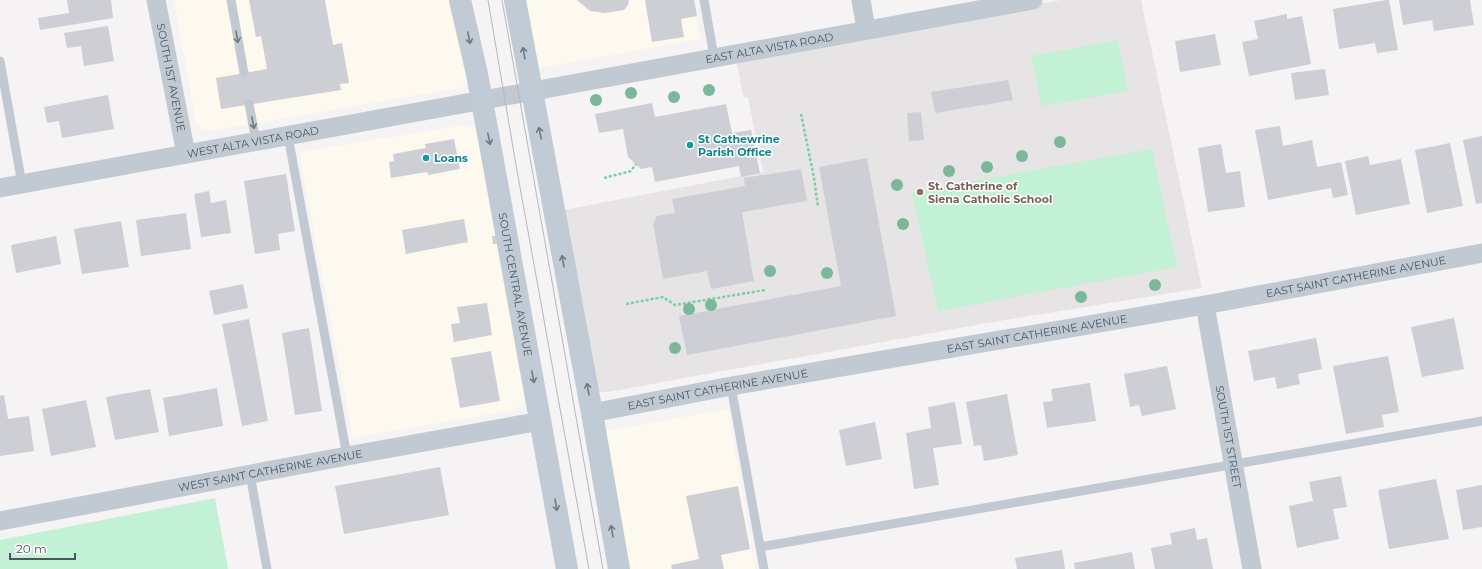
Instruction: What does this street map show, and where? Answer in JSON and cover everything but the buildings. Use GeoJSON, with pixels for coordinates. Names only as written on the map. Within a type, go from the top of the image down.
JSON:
{"type":"FeatureCollection","features":[{"type":"Feature","properties":{"kind":"main road","name":"SOUTH CENTRAL AVENUE"},"geometry":{"type":"LineString","coordinates":[[460,0],[477,74],[567,569]]}},
{"type":"Feature","properties":{"kind":"main road"},"geometry":{"type":"LineString","coordinates":[[515,0],[592,413],[618,569]]}},
{"type":"Feature","properties":{"kind":"street","name":"SOUTH 1ST AVENUE"},"geometry":{"type":"LineString","coordinates":[[156,0],[186,154]]}},
{"type":"Feature","properties":{"kind":"street"},"geometry":{"type":"LineString","coordinates":[[861,0],[866,30]]}},
{"type":"Feature","properties":{"kind":"street","name":"EAST ALTA VISTA ROAD"},"geometry":{"type":"LineString","coordinates":[[505,96],[1022,1]]}},
{"type":"Feature","properties":{"kind":"street","name":"WEST ALTA VISTA ROAD"},"geometry":{"type":"LineString","coordinates":[[0,188],[505,96]]}},
{"type":"Feature","properties":{"kind":"street","name":"EAST SAINT CATHERINE AVENUE"},"geometry":{"type":"LineString","coordinates":[[592,413],[731,386],[1205,305],[1482,253]]}},
{"type":"Feature","properties":{"kind":"street","name":"SOUTH 1ST STREET"},"geometry":{"type":"LineString","coordinates":[[1205,305],[1252,569]]}},
{"type":"Feature","properties":{"kind":"street","name":"WEST SAINT CATHERINE AVENUE"},"geometry":{"type":"LineString","coordinates":[[0,521],[541,421]]}},
{"type":"Feature","properties":{"kind":"lane"},"geometry":{"type":"LineString","coordinates":[[231,0],[244,73]]}},
{"type":"Feature","properties":{"kind":"lane"},"geometry":{"type":"LineString","coordinates":[[704,0],[714,57]]}},
{"type":"Feature","properties":{"kind":"lane"},"geometry":{"type":"LineString","coordinates":[[0,61],[22,184]]}},
{"type":"Feature","properties":{"kind":"lane"},"geometry":{"type":"LineString","coordinates":[[249,104],[256,141]]}},
{"type":"Feature","properties":{"kind":"lane"},"geometry":{"type":"LineString","coordinates":[[288,136],[347,456]]}},
{"type":"Feature","properties":{"kind":"lane"},"geometry":{"type":"LineString","coordinates":[[731,386],[764,569]]}},
{"type":"Feature","properties":{"kind":"lane"},"geometry":{"type":"LineString","coordinates":[[760,547],[1234,466],[1482,421]]}},
{"type":"Feature","properties":{"kind":"lane"},"geometry":{"type":"LineString","coordinates":[[250,474],[267,569]]}},
{"type":"Feature","properties":{"kind":"path"},"geometry":{"type":"LineString","coordinates":[[801,114],[814,178],[818,207]]}},
{"type":"Feature","properties":{"kind":"path"},"geometry":{"type":"LineString","coordinates":[[604,178],[631,171],[636,164]]}},
{"type":"Feature","properties":{"kind":"path"},"geometry":{"type":"LineString","coordinates":[[626,304],[663,297],[675,305],[765,290]]}},
{"type":"Feature","properties":{"kind":"shaded area"},"geometry":{"type":"Polygon","coordinates":[[[174,0],[458,0],[468,82],[463,87],[447,90],[212,131],[203,130],[196,123],[174,0]]]}},
{"type":"Feature","properties":{"kind":"shaded area"},"geometry":{"type":"Polygon","coordinates":[[[515,0],[693,0],[700,39],[540,68],[531,66],[515,0]]]}},
{"type":"Feature","properties":{"kind":"shaded area","name":"St. Catherine of Siena Catholic School"},"geometry":{"type":"Polygon","coordinates":[[[1061,0],[1141,0],[1202,288],[987,323],[608,392],[597,392],[553,212],[763,172],[748,98],[743,96],[736,58],[1061,0]]]}},
{"type":"Feature","properties":{"kind":"shaded area"},"geometry":{"type":"Polygon","coordinates":[[[465,125],[481,133],[527,403],[515,410],[353,438],[299,152],[465,125]]]}},
{"type":"Feature","properties":{"kind":"shaded area"},"geometry":{"type":"Polygon","coordinates":[[[728,409],[755,569],[618,569],[600,437],[606,431],[728,409]]]}},
{"type":"Feature","properties":{"kind":"green space"},"geometry":{"type":"Polygon","coordinates":[[[1118,40],[1128,91],[1042,106],[1031,56],[1118,40]]]}},
{"type":"Feature","properties":{"kind":"green space"},"geometry":{"type":"Polygon","coordinates":[[[1152,149],[1177,267],[938,311],[912,192],[1152,149]]]}},
{"type":"Feature","properties":{"kind":"green space"},"geometry":{"type":"Polygon","coordinates":[[[215,498],[228,569],[0,569],[0,540],[215,498]]]}},
{"type":"Feature","properties":{"kind":"tram line"},"geometry":{"type":"LineString","coordinates":[[488,0],[516,165],[589,569]]}},
{"type":"Feature","properties":{"kind":"tram line"},"geometry":{"type":"LineString","coordinates":[[502,0],[603,569]]}},
{"type":"Feature","properties":{"kind":"place","name":"St Cathewrine Parish Office"},"geometry":{"type":"Point","coordinates":[690,145]}},
{"type":"Feature","properties":{"kind":"place","name":"Loans"},"geometry":{"type":"Point","coordinates":[426,158]}},
{"type":"Feature","properties":{"kind":"place","name":"St. Catherine of Siena Catholic School"},"geometry":{"type":"Point","coordinates":[920,192]}}]}
